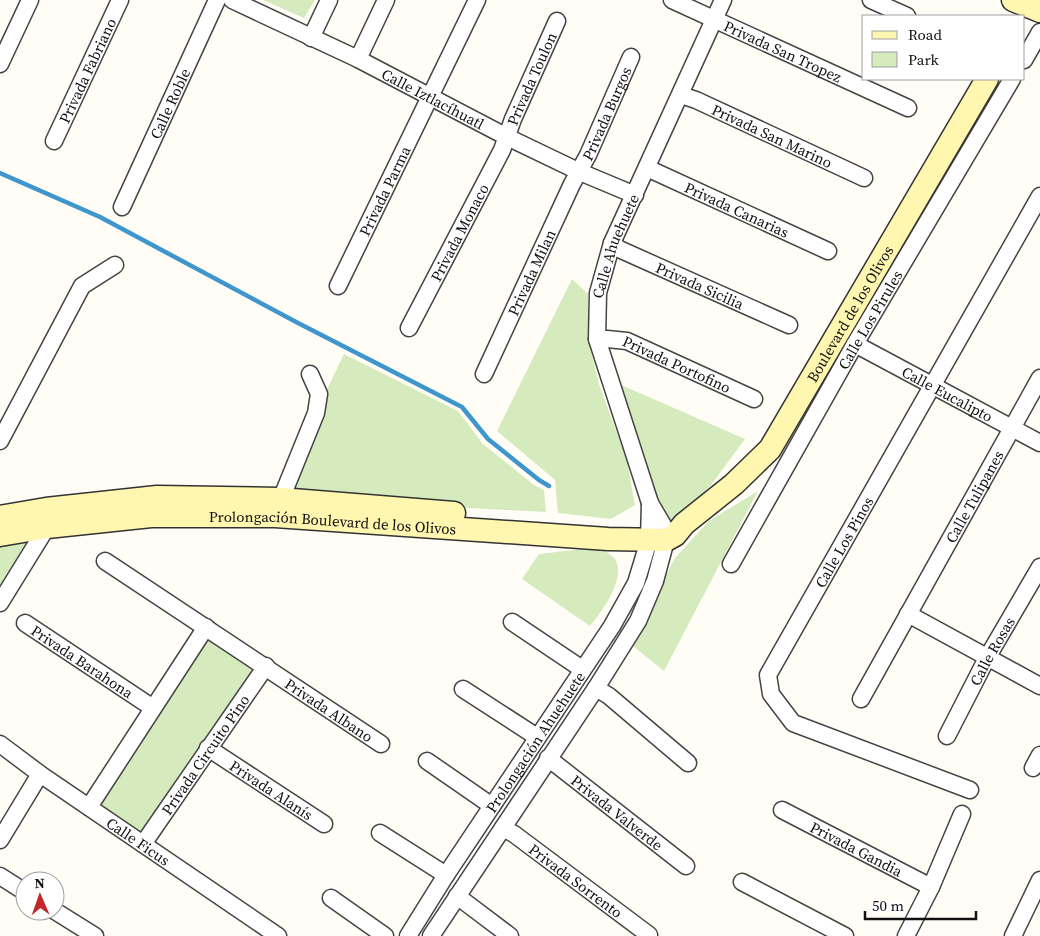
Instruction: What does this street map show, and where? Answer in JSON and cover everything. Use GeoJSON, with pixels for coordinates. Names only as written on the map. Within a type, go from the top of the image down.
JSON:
{"type":"FeatureCollection","features":[{"type":"Feature","properties":{"kind":"street"},"geometry":{"type":"LineString","coordinates":[[0,64],[30,0]]}},
{"type":"Feature","properties":{"kind":"street","name":"Privada Fabriano"},"geometry":{"type":"LineString","coordinates":[[54,141],[120,0]]}},
{"type":"Feature","properties":{"kind":"street","name":"Calle Roble"},"geometry":{"type":"LineString","coordinates":[[122,207],[216,0]]}},
{"type":"Feature","properties":{"kind":"street","name":"Calle Iztlacíhuatl"},"geometry":{"type":"LineString","coordinates":[[232,0],[358,59],[507,137],[580,172],[634,195]]}},
{"type":"Feature","properties":{"kind":"street"},"geometry":{"type":"LineString","coordinates":[[311,38],[329,0]]}},
{"type":"Feature","properties":{"kind":"street"},"geometry":{"type":"LineString","coordinates":[[358,59],[386,0]]}},
{"type":"Feature","properties":{"kind":"street","name":"Privada Parma"},"geometry":{"type":"LineString","coordinates":[[338,286],[477,0]]}},
{"type":"Feature","properties":{"kind":"street","name":"Privada San Tropez"},"geometry":{"type":"LineString","coordinates":[[672,0],[908,108]]}},
{"type":"Feature","properties":{"kind":"street","name":"Calle Ahuehuete"},"geometry":{"type":"LineString","coordinates":[[662,531],[650,503],[596,340],[598,293],[612,243],[723,0]]}},
{"type":"Feature","properties":{"kind":"street"},"geometry":{"type":"LineString","coordinates":[[871,0],[905,15]]}},
{"type":"Feature","properties":{"kind":"street","name":"Privada Toulon"},"geometry":{"type":"LineString","coordinates":[[507,137],[513,119],[557,21]]}},
{"type":"Feature","properties":{"kind":"street"},"geometry":{"type":"LineString","coordinates":[[1025,58],[1040,32]]}},
{"type":"Feature","properties":{"kind":"street","name":"Privada Burgos"},"geometry":{"type":"LineString","coordinates":[[580,172],[631,57]]}},
{"type":"Feature","properties":{"kind":"street","name":"Boulevard de los Olivos"},"geometry":{"type":"LineString","coordinates":[[662,531],[734,484],[770,449],[986,80]]}},
{"type":"Feature","properties":{"kind":"street","name":"Calle Los Pirules"},"geometry":{"type":"LineString","coordinates":[[731,564],[855,344],[1011,80]]}},
{"type":"Feature","properties":{"kind":"street","name":"Privada San Marino"},"geometry":{"type":"LineString","coordinates":[[681,95],[696,100],[864,178]]}},
{"type":"Feature","properties":{"kind":"street","name":"Privada Monaco"},"geometry":{"type":"LineString","coordinates":[[409,328],[507,137]]}},
{"type":"Feature","properties":{"kind":"street","name":"Privada Canarias"},"geometry":{"type":"LineString","coordinates":[[647,168],[828,251]]}},
{"type":"Feature","properties":{"kind":"street","name":"Privada Milan"},"geometry":{"type":"LineString","coordinates":[[484,374],[572,184],[580,172]]}},
{"type":"Feature","properties":{"kind":"street","name":"Calle Los Pinos"},"geometry":{"type":"LineString","coordinates":[[970,790],[793,723],[772,694],[768,675],[1040,196]]}},
{"type":"Feature","properties":{"kind":"street","name":"Privada Sicilia"},"geometry":{"type":"LineString","coordinates":[[612,243],[619,249],[789,325]]}},
{"type":"Feature","properties":{"kind":"street"},"geometry":{"type":"LineString","coordinates":[[0,441],[82,286],[115,265]]}},
{"type":"Feature","properties":{"kind":"street","name":"Privada Portofino"},"geometry":{"type":"LineString","coordinates":[[596,340],[627,341],[754,399]]}},
{"type":"Feature","properties":{"kind":"street","name":"Calle Eucalipto"},"geometry":{"type":"LineString","coordinates":[[855,344],[1040,443]]}},
{"type":"Feature","properties":{"kind":"street"},"geometry":{"type":"LineString","coordinates":[[278,507],[316,413],[319,394],[310,374]]}},
{"type":"Feature","properties":{"kind":"street","name":"Calle Tulipanes"},"geometry":{"type":"LineString","coordinates":[[861,699],[1040,378]]}},
{"type":"Feature","properties":{"kind":"street","name":"Prolongación Boulevard de los Olivos"},"geometry":{"type":"LineString","coordinates":[[0,517],[151,516],[278,507],[662,531]]}},
{"type":"Feature","properties":{"kind":"street"},"geometry":{"type":"LineString","coordinates":[[0,603],[46,518]]}},
{"type":"Feature","properties":{"kind":"street","name":"Prolongación Boulevard de los Olivos"},"geometry":{"type":"LineString","coordinates":[[0,535],[46,518]]}},
{"type":"Feature","properties":{"kind":"street","name":"Prolongación Ahuehuete"},"geometry":{"type":"LineString","coordinates":[[408,936],[536,737],[612,626],[662,531]]}},
{"type":"Feature","properties":{"kind":"street","name":"Prolongación Ahuehuete"},"geometry":{"type":"LineString","coordinates":[[431,936],[596,688],[638,621],[655,581],[662,531]]}},
{"type":"Feature","properties":{"kind":"street","name":"Privada Albano"},"geometry":{"type":"LineString","coordinates":[[105,561],[381,744]]}},
{"type":"Feature","properties":{"kind":"street","name":"Calle Rosas"},"geometry":{"type":"LineString","coordinates":[[947,736],[987,658],[1040,567]]}},
{"type":"Feature","properties":{"kind":"street"},"geometry":{"type":"LineString","coordinates":[[908,614],[1040,686]]}},
{"type":"Feature","properties":{"kind":"street"},"geometry":{"type":"LineString","coordinates":[[512,622],[582,669]]}},
{"type":"Feature","properties":{"kind":"street","name":"Privada Barahona"},"geometry":{"type":"LineString","coordinates":[[25,623],[153,708]]}},
{"type":"Feature","properties":{"kind":"street"},"geometry":{"type":"LineString","coordinates":[[89,807],[153,708],[200,623]]}},
{"type":"Feature","properties":{"kind":"street","name":"Privada Circuito Pino"},"geometry":{"type":"LineString","coordinates":[[143,844],[214,752],[272,670]]}},
{"type":"Feature","properties":{"kind":"street"},"geometry":{"type":"LineString","coordinates":[[596,688],[609,696],[688,763]]}},
{"type":"Feature","properties":{"kind":"street"},"geometry":{"type":"LineString","coordinates":[[463,689],[536,737]]}},
{"type":"Feature","properties":{"kind":"street","name":"Calle Ficus"},"geometry":{"type":"LineString","coordinates":[[0,744],[40,774],[278,936]]}},
{"type":"Feature","properties":{"kind":"street","name":"Privada Alanís"},"geometry":{"type":"LineString","coordinates":[[214,752],[324,824]]}},
{"type":"Feature","properties":{"kind":"street","name":"Privada Valverde"},"geometry":{"type":"LineString","coordinates":[[548,758],[686,866]]}},
{"type":"Feature","properties":{"kind":"street"},"geometry":{"type":"LineString","coordinates":[[427,761],[492,806]]}},
{"type":"Feature","properties":{"kind":"street"},"geometry":{"type":"LineString","coordinates":[[0,840],[40,774]]}},
{"type":"Feature","properties":{"kind":"street","name":"Privada Gandia"},"geometry":{"type":"LineString","coordinates":[[782,810],[931,888]]}},
{"type":"Feature","properties":{"kind":"street"},"geometry":{"type":"LineString","coordinates":[[906,936],[931,888],[962,814]]}},
{"type":"Feature","properties":{"kind":"street","name":"Privada Sorrento"},"geometry":{"type":"LineString","coordinates":[[503,828],[514,834],[649,935]]}},
{"type":"Feature","properties":{"kind":"street"},"geometry":{"type":"LineString","coordinates":[[380,833],[446,875]]}},
{"type":"Feature","properties":{"kind":"street"},"geometry":{"type":"LineString","coordinates":[[0,876],[15,886]]}},
{"type":"Feature","properties":{"kind":"street"},"geometry":{"type":"LineString","coordinates":[[1014,936],[1040,880]]}},
{"type":"Feature","properties":{"kind":"street"},"geometry":{"type":"LineString","coordinates":[[742,882],[845,936]]}},
{"type":"Feature","properties":{"kind":"street"},"geometry":{"type":"LineString","coordinates":[[458,896],[510,936]]}},
{"type":"Feature","properties":{"kind":"street"},"geometry":{"type":"LineString","coordinates":[[330,898],[385,936]]}},
{"type":"Feature","properties":{"kind":"street"},"geometry":{"type":"LineString","coordinates":[[65,917],[94,936]]}},
{"type":"Feature","properties":{"kind":"green space"},"geometry":{"type":"Polygon","coordinates":[[[263,0],[315,0],[304,18],[263,0]]]}},
{"type":"Feature","properties":{"kind":"green space"},"geometry":{"type":"Polygon","coordinates":[[[572,279],[588,294],[588,339],[599,384],[627,461],[635,505],[611,519],[558,513],[555,480],[497,431],[572,279]]]}},
{"type":"Feature","properties":{"kind":"green space"},"geometry":{"type":"Polygon","coordinates":[[[344,354],[458,411],[483,444],[534,485],[544,490],[546,512],[275,498],[344,354]]]}},
{"type":"Feature","properties":{"kind":"green space"},"geometry":{"type":"Polygon","coordinates":[[[619,384],[745,439],[711,485],[673,524],[653,489],[646,459],[619,384]]]}},
{"type":"Feature","properties":{"kind":"green space"},"geometry":{"type":"Polygon","coordinates":[[[758,491],[664,671],[633,646],[664,579],[675,558],[709,521],[758,491]]]}},
{"type":"Feature","properties":{"kind":"green space"},"geometry":{"type":"Polygon","coordinates":[[[47,527],[0,601],[0,535],[47,527]]]}},
{"type":"Feature","properties":{"kind":"green space"},"geometry":{"type":"Polygon","coordinates":[[[600,547],[615,559],[618,567],[618,576],[606,604],[590,626],[522,579],[539,554],[600,547]]]}},
{"type":"Feature","properties":{"kind":"green space"},"geometry":{"type":"Polygon","coordinates":[[[205,628],[265,667],[147,839],[93,802],[205,628]]]}},
{"type":"Feature","properties":{"kind":"waterway"},"geometry":{"type":"LineString","coordinates":[[0,173],[100,217],[298,323],[462,407],[488,439],[549,486]]}}]}
